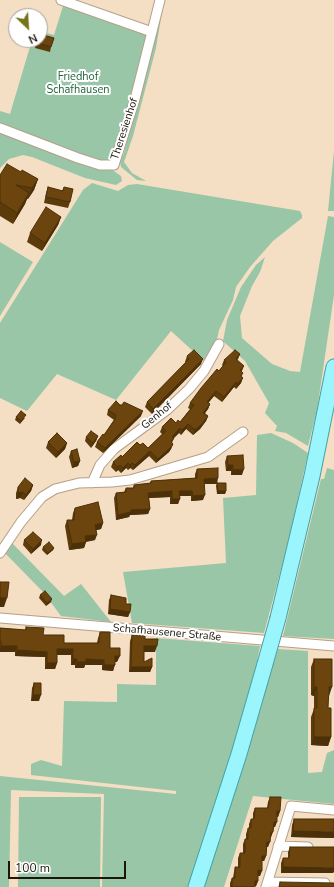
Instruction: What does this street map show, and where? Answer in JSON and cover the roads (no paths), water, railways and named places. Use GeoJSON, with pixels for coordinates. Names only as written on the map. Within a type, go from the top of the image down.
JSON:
{"type":"FeatureCollection","features":[{"type":"Feature","properties":{"kind":"main road"},"geometry":{"type":"LineString","coordinates":[[196,887],[225,799],[278,618],[312,476],[334,367]]}},
{"type":"Feature","properties":{"kind":"street"},"geometry":{"type":"LineString","coordinates":[[61,0],[152,32]]}},
{"type":"Feature","properties":{"kind":"street","name":"Theresienhof"},"geometry":{"type":"LineString","coordinates":[[0,128],[78,158],[100,165],[114,165],[135,99],[160,0]]}},
{"type":"Feature","properties":{"kind":"street","name":"Genhof"},"geometry":{"type":"LineString","coordinates":[[92,483],[92,478],[100,465],[114,449],[167,410],[189,389],[204,372],[219,344]]}},
{"type":"Feature","properties":{"kind":"street"},"geometry":{"type":"LineString","coordinates":[[0,553],[21,522],[42,497],[55,489],[79,483],[130,480],[208,457],[243,432]]}},
{"type":"Feature","properties":{"kind":"street","name":"Schafhausener Straße"},"geometry":{"type":"LineString","coordinates":[[0,618],[334,646]]}},
{"type":"Feature","properties":{"kind":"street"},"geometry":{"type":"LineString","coordinates":[[331,883],[267,884],[291,806],[334,810]]}},
{"type":"Feature","properties":{"kind":"street"},"geometry":{"type":"LineString","coordinates":[[278,846],[316,847]]}},
{"type":"Feature","properties":{"kind":"park label","name":"Friedhof Schafhausen"},"geometry":{"type":"Point","coordinates":[78,83]}}]}
